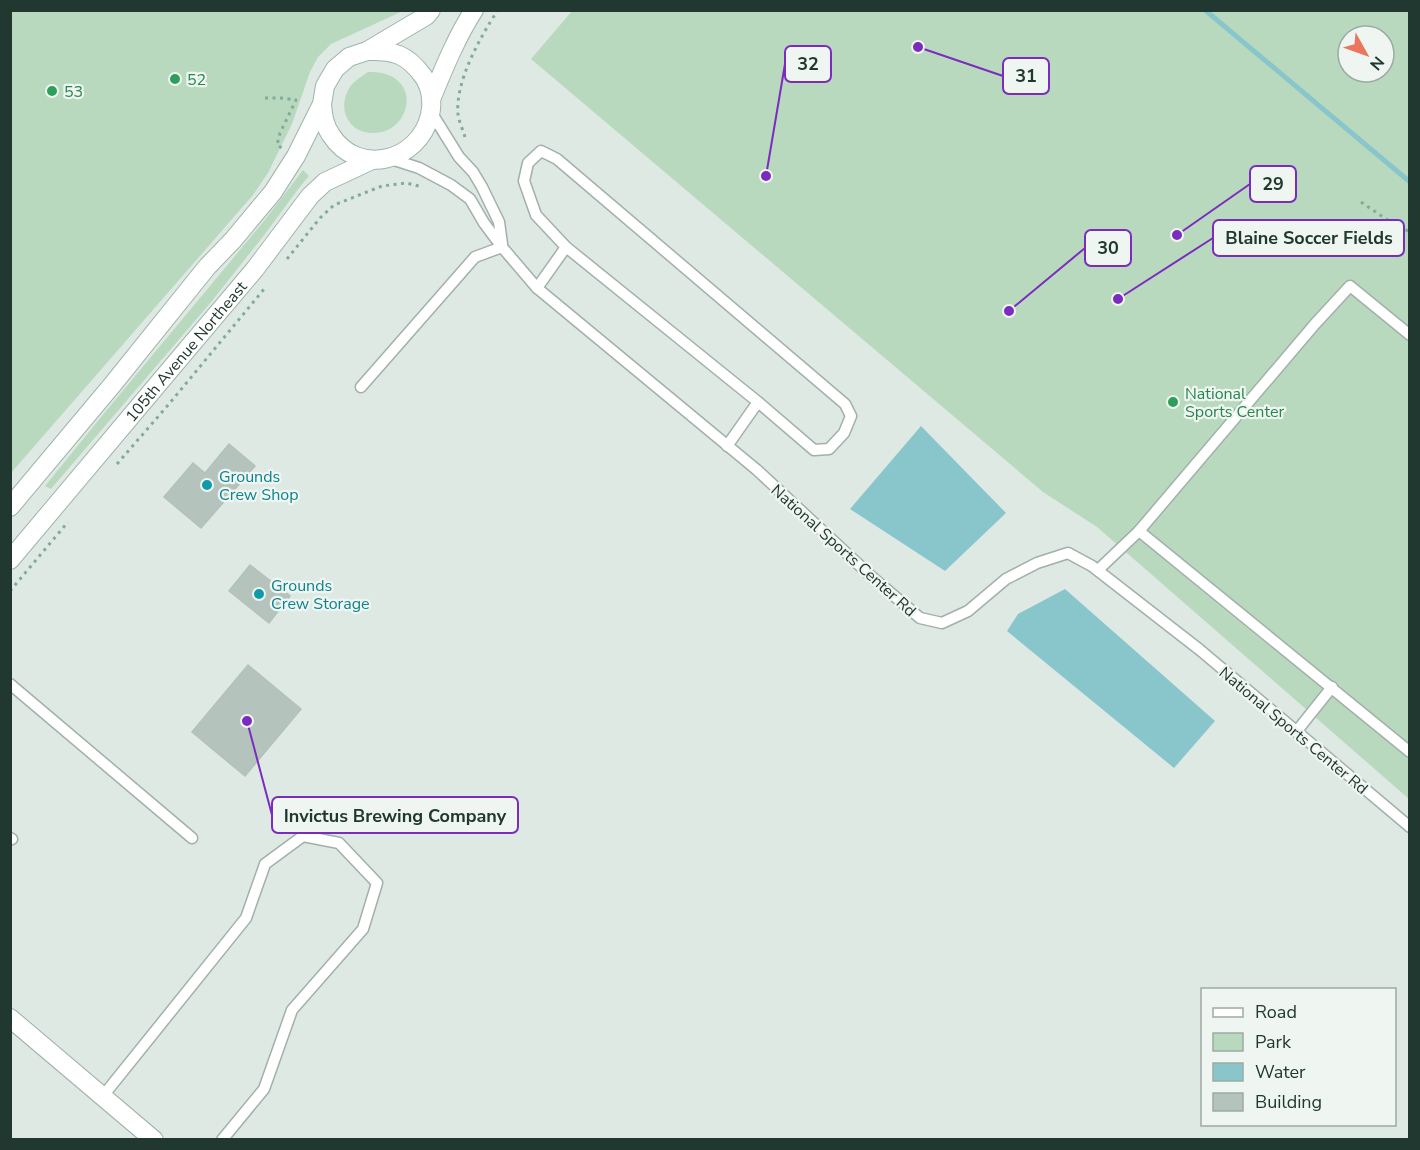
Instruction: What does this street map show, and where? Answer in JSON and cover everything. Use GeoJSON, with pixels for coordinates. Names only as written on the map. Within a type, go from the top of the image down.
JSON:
{"type":"FeatureCollection","features":[{"type":"Feature","properties":{"kind":"street"},"geometry":{"type":"LineString","coordinates":[[380,159],[356,156],[342,148],[331,136],[324,121],[322,104],[325,86],[334,69],[349,57],[367,51],[426,16],[430,10]]}},
{"type":"Feature","properties":{"kind":"street","name":"105th Avenue Northeast"},"geometry":{"type":"LineString","coordinates":[[10,560],[255,269],[310,196],[325,182],[380,159],[400,154],[412,147],[427,125],[431,105],[446,64],[464,25],[474,10]]}},
{"type":"Feature","properties":{"kind":"street"},"geometry":{"type":"LineString","coordinates":[[367,51],[385,51],[401,56],[415,66],[425,80],[431,105]]}},
{"type":"Feature","properties":{"kind":"street"},"geometry":{"type":"LineString","coordinates":[[10,507],[207,267],[273,192],[296,156],[322,104]]}},
{"type":"Feature","properties":{"kind":"street"},"geometry":{"type":"LineString","coordinates":[[10,1018],[103,1096],[145,1137]]}},
{"type":"Feature","properties":{"kind":"lane"},"geometry":{"type":"LineString","coordinates":[[361,387],[475,257],[502,248],[499,222],[482,187],[454,149],[431,105]]}},
{"type":"Feature","properties":{"kind":"lane"},"geometry":{"type":"LineString","coordinates":[[541,152],[557,159],[845,404],[851,416],[844,433],[829,449],[814,450],[566,247],[536,215],[524,181],[528,163],[541,152]]}},
{"type":"Feature","properties":{"kind":"lane","name":"National Sports Center Rd"},"geometry":{"type":"LineString","coordinates":[[380,159],[419,168],[451,185],[470,199],[502,248],[537,288],[757,470],[872,577],[920,618],[942,623],[968,611],[1006,579],[1037,563],[1068,553],[1098,570],[1200,650],[1410,827]]}},
{"type":"Feature","properties":{"kind":"lane"},"geometry":{"type":"LineString","coordinates":[[537,288],[566,247]]}},
{"type":"Feature","properties":{"kind":"lane"},"geometry":{"type":"LineString","coordinates":[[1098,570],[1139,531],[1350,286],[1410,335]]}},
{"type":"Feature","properties":{"kind":"lane"},"geometry":{"type":"LineString","coordinates":[[727,446],[758,402]]}},
{"type":"Feature","properties":{"kind":"lane"},"geometry":{"type":"LineString","coordinates":[[1139,531],[1410,752]]}},
{"type":"Feature","properties":{"kind":"lane"},"geometry":{"type":"LineString","coordinates":[[10,684],[192,838]]}},
{"type":"Feature","properties":{"kind":"lane"},"geometry":{"type":"LineString","coordinates":[[1296,732],[1332,687]]}},
{"type":"Feature","properties":{"kind":"lane"},"geometry":{"type":"LineString","coordinates":[[103,1096],[246,918],[265,864],[303,836],[339,843],[376,883],[363,929],[292,1010],[264,1089],[222,1140]]}},
{"type":"Feature","properties":{"kind":"path"},"geometry":{"type":"LineString","coordinates":[[466,144],[458,114],[460,86],[475,49],[498,10]]}},
{"type":"Feature","properties":{"kind":"path"},"geometry":{"type":"LineString","coordinates":[[265,99],[296,100]]}},
{"type":"Feature","properties":{"kind":"path"},"geometry":{"type":"LineString","coordinates":[[285,261],[320,218],[334,205],[382,186],[406,183],[428,189]]}},
{"type":"Feature","properties":{"kind":"path"},"geometry":{"type":"LineString","coordinates":[[1361,202],[1410,232]]}},
{"type":"Feature","properties":{"kind":"path"},"geometry":{"type":"LineString","coordinates":[[1358,251],[1389,221]]}},
{"type":"Feature","properties":{"kind":"path"},"geometry":{"type":"LineString","coordinates":[[110,472],[265,288]]}},
{"type":"Feature","properties":{"kind":"path"},"geometry":{"type":"LineString","coordinates":[[10,591],[69,520]]}},
{"type":"Feature","properties":{"kind":"green space"},"geometry":{"type":"Polygon","coordinates":[[[11,10],[403,11],[331,44],[318,57],[310,72],[292,124],[268,173],[253,195],[11,473],[11,10]]]}},
{"type":"Feature","properties":{"kind":"green space","name":"National Sports Center"},"geometry":{"type":"Polygon","coordinates":[[[572,11],[1409,11],[1409,799],[1097,527],[1043,492],[531,59],[572,11]]]}},
{"type":"Feature","properties":{"kind":"green space"},"geometry":{"type":"Polygon","coordinates":[[[368,72],[391,76],[398,81],[406,95],[407,103],[401,118],[390,129],[382,132],[363,131],[349,122],[345,114],[344,106],[350,87],[368,72]]]}},
{"type":"Feature","properties":{"kind":"green space"},"geometry":{"type":"Polygon","coordinates":[[[303,170],[309,176],[212,301],[51,489],[45,486],[264,221],[303,170]]]}},
{"type":"Feature","properties":{"kind":"water"},"geometry":{"type":"Polygon","coordinates":[[[921,426],[1006,513],[945,571],[850,509],[921,426]]]}},
{"type":"Feature","properties":{"kind":"water"},"geometry":{"type":"Polygon","coordinates":[[[1065,589],[1215,721],[1174,768],[1007,631],[1018,614],[1065,589]]]}},
{"type":"Feature","properties":{"kind":"building","name":"Grounds Crew Shop"},"geometry":{"type":"Polygon","coordinates":[[[229,444],[255,466],[201,528],[164,497],[193,463],[205,473],[229,444]]]}},
{"type":"Feature","properties":{"kind":"building","name":"Grounds Crew Storage"},"geometry":{"type":"Polygon","coordinates":[[[250,565],[290,596],[269,623],[229,591],[250,565]]]}},
{"type":"Feature","properties":{"kind":"building"},"geometry":{"type":"Polygon","coordinates":[[[248,665],[301,709],[245,776],[192,732],[248,665]]]}},
{"type":"Feature","properties":{"kind":"waterway"},"geometry":{"type":"LineString","coordinates":[[1205,10],[1410,182]]}},
{"type":"Feature","properties":{"kind":"place","name":"31"},"geometry":{"type":"Point","coordinates":[918,47]}},
{"type":"Feature","properties":{"kind":"place","name":"52"},"geometry":{"type":"Point","coordinates":[175,79]}},
{"type":"Feature","properties":{"kind":"place","name":"53"},"geometry":{"type":"Point","coordinates":[52,91]}},
{"type":"Feature","properties":{"kind":"place","name":"32"},"geometry":{"type":"Point","coordinates":[766,176]}},
{"type":"Feature","properties":{"kind":"place","name":"29"},"geometry":{"type":"Point","coordinates":[1177,235]}},
{"type":"Feature","properties":{"kind":"place","name":"Blaine Soccer Fields"},"geometry":{"type":"Point","coordinates":[1118,299]}},
{"type":"Feature","properties":{"kind":"place","name":"30"},"geometry":{"type":"Point","coordinates":[1009,311]}},
{"type":"Feature","properties":{"kind":"place","name":"National Sports Center"},"geometry":{"type":"Point","coordinates":[1173,402]}},
{"type":"Feature","properties":{"kind":"place","name":"Grounds Crew Shop"},"geometry":{"type":"Point","coordinates":[207,485]}},
{"type":"Feature","properties":{"kind":"place","name":"Grounds Crew Storage"},"geometry":{"type":"Point","coordinates":[259,594]}},
{"type":"Feature","properties":{"kind":"place","name":"Invictus Brewing Company"},"geometry":{"type":"Point","coordinates":[247,721]}}]}
